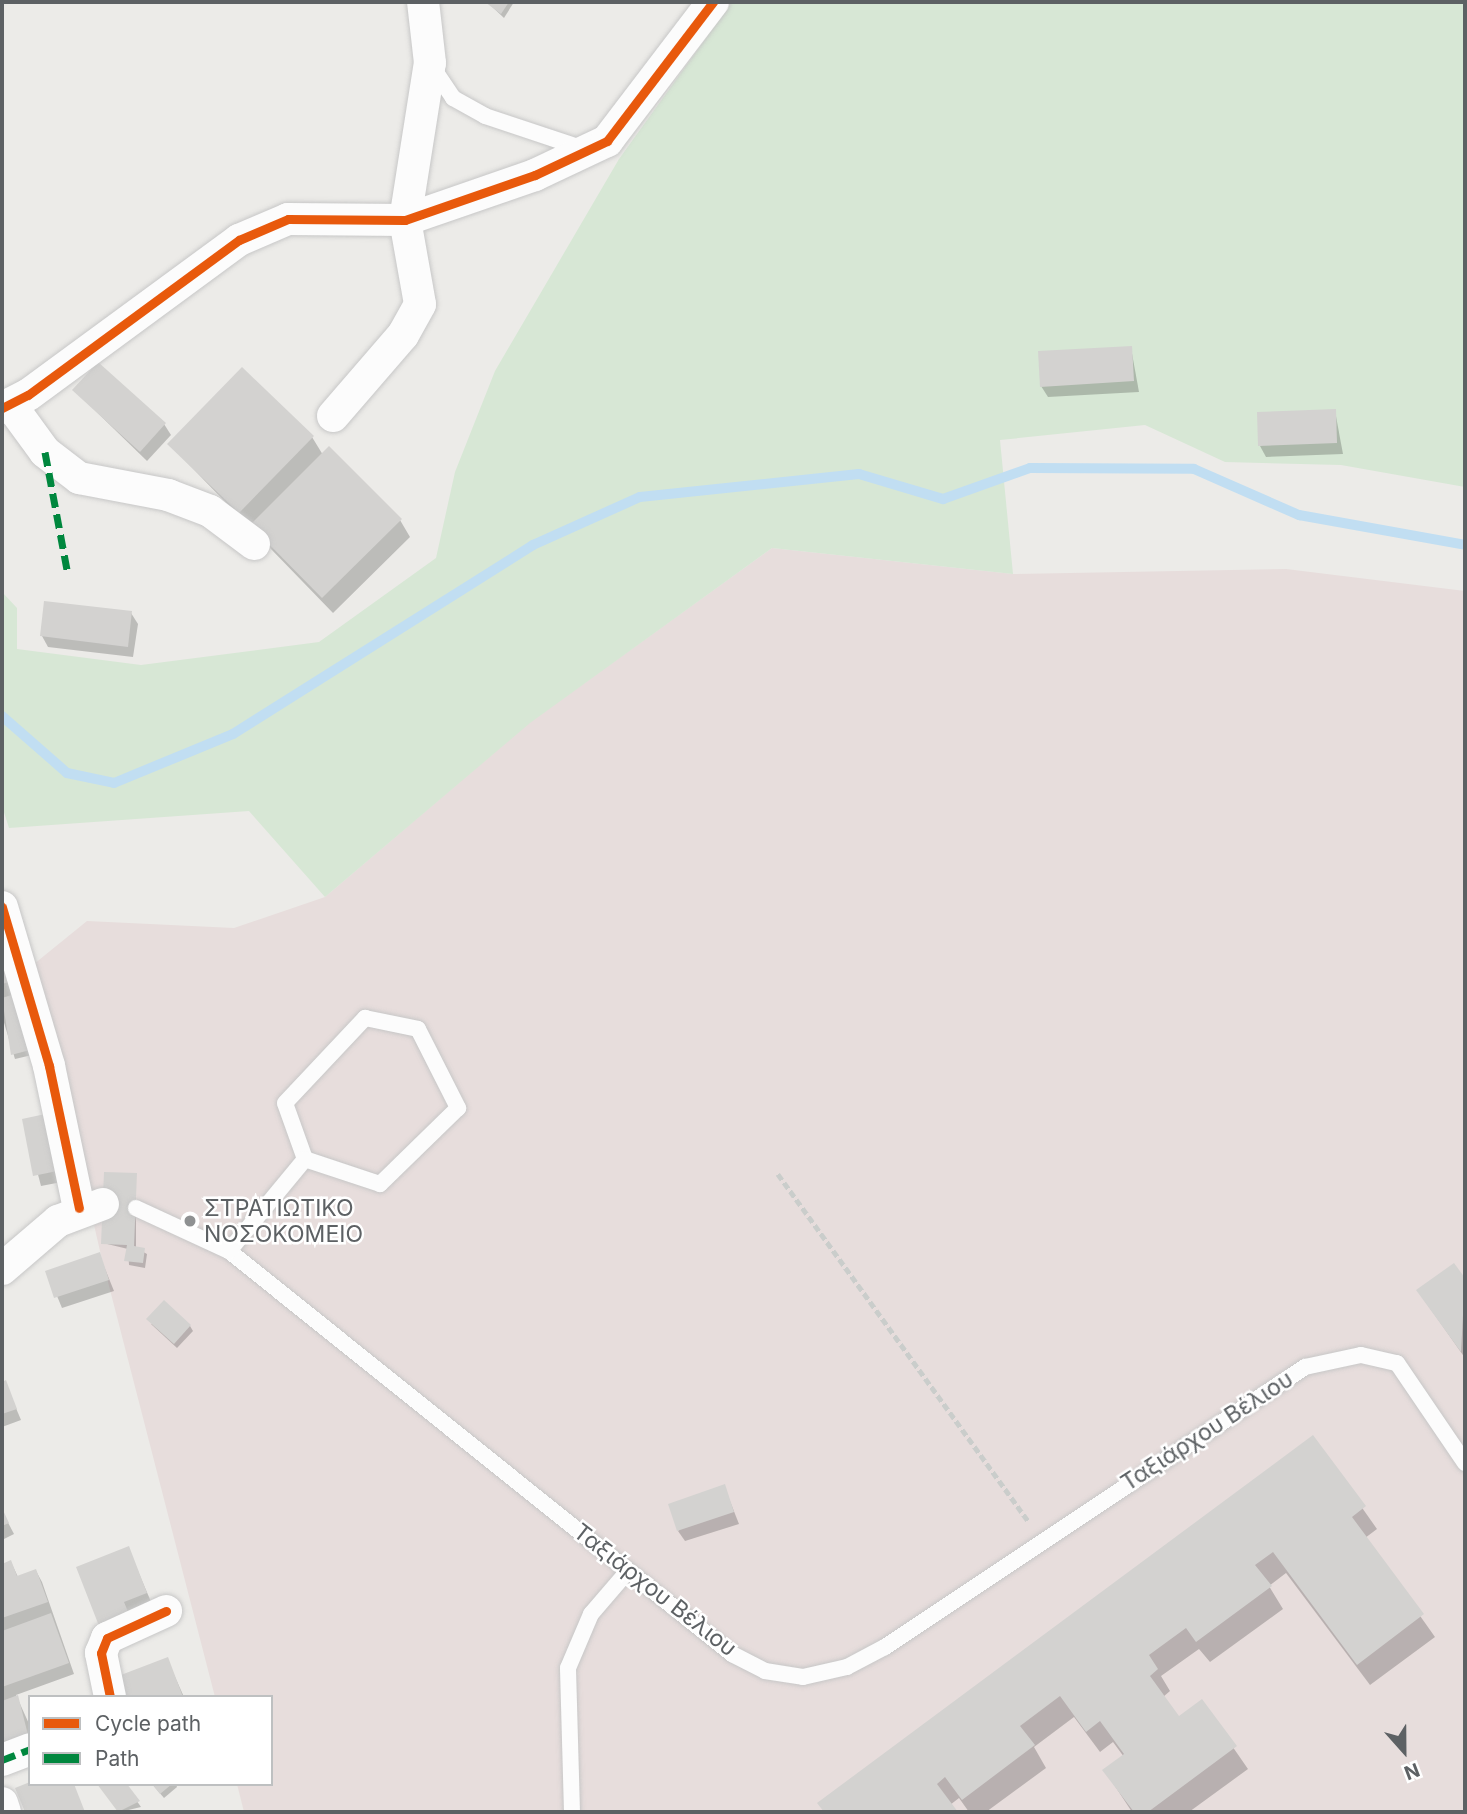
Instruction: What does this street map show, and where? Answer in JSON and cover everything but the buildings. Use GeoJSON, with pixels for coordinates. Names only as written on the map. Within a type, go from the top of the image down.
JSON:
{"type":"FeatureCollection","features":[{"type":"Feature","properties":{"kind":"street"},"geometry":{"type":"LineString","coordinates":[[333,416],[403,335],[420,304],[405,220],[429,63],[423,2]]}},
{"type":"Feature","properties":{"kind":"street"},"geometry":{"type":"LineString","coordinates":[[254,544],[210,511],[168,495],[79,478],[45,452],[6,406],[239,240],[288,219],[405,220],[607,141],[713,2]]}},
{"type":"Feature","properties":{"kind":"street"},"geometry":{"type":"LineString","coordinates":[[2,907],[91,1206],[2,1269]]}},
{"type":"Feature","properties":{"kind":"street"},"geometry":{"type":"LineString","coordinates":[[110,1695],[101,1653],[107,1638],[166,1611]]}},
{"type":"Feature","properties":{"kind":"street"},"geometry":{"type":"LineString","coordinates":[[2,1760],[28,1750]]}},
{"type":"Feature","properties":{"kind":"street"},"geometry":{"type":"LineString","coordinates":[[2,1803],[5,1812]]}},
{"type":"Feature","properties":{"kind":"lane"},"geometry":{"type":"LineString","coordinates":[[429,63],[453,97],[485,116],[589,150]]}},
{"type":"Feature","properties":{"kind":"lane"},"geometry":{"type":"LineString","coordinates":[[365,1018],[418,1029],[458,1108],[380,1184],[305,1159],[285,1103],[365,1018]]}},
{"type":"Feature","properties":{"kind":"lane"},"geometry":{"type":"LineString","coordinates":[[229,1251],[305,1159]]}},
{"type":"Feature","properties":{"kind":"lane","name":"Ταξιάρχου Βέλιου"},"geometry":{"type":"LineString","coordinates":[[136,1208],[229,1251],[732,1654],[765,1671],[803,1677],[847,1667],[885,1647],[1041,1538],[1305,1367],[1361,1354],[1397,1363],[1464,1457]]}},
{"type":"Feature","properties":{"kind":"lane"},"geometry":{"type":"LineString","coordinates":[[572,1812],[568,1668],[591,1614],[628,1571]]}},
{"type":"Feature","properties":{"kind":"path"},"geometry":{"type":"LineString","coordinates":[[778,1174],[828,1235],[1041,1538]]}},
{"type":"Feature","properties":{"kind":"shaded area"},"geometry":{"type":"Polygon","coordinates":[[[772,548],[1013,574],[1286,569],[1465,591],[1465,1812],[244,1812],[238,1786],[273,1786],[273,1695],[214,1695],[100,1251],[34,964],[87,921],[234,928],[325,897],[529,723],[772,548]]]}},
{"type":"Feature","properties":{"kind":"green space"},"geometry":{"type":"Polygon","coordinates":[[[732,2],[1465,2],[1465,487],[1341,465],[1225,462],[1145,425],[1000,440],[1013,574],[772,548],[530,723],[325,897],[249,811],[9,828],[2,806],[2,592],[17,608],[17,649],[141,665],[319,642],[436,558],[455,472],[495,371],[619,159],[732,2]]]}},
{"type":"Feature","properties":{"kind":"waterway"},"geometry":{"type":"LineString","coordinates":[[2,716],[67,773],[114,783],[233,734],[533,545],[640,497],[859,474],[943,499],[1030,468],[1194,469],[1299,515],[1465,545]]}},
{"type":"Feature","properties":{"kind":"marked path"},"geometry":{"type":"LineString","coordinates":[[45,452],[68,575]]}},
{"type":"Feature","properties":{"kind":"marked path"},"geometry":{"type":"LineString","coordinates":[[2,1760],[28,1750]]}},
{"type":"Feature","properties":{"kind":"cycle path"},"geometry":{"type":"LineString","coordinates":[[2,408],[28,395],[239,240],[288,219],[405,220],[535,175],[607,141],[713,2]]}},
{"type":"Feature","properties":{"kind":"cycle path"},"geometry":{"type":"LineString","coordinates":[[2,907],[49,1066],[79,1208]]}},
{"type":"Feature","properties":{"kind":"cycle path"},"geometry":{"type":"LineString","coordinates":[[110,1695],[101,1653],[107,1638],[166,1611]]}},
{"type":"Feature","properties":{"kind":"place","name":"ΣΤΡΑΤΙΩΤΙΚΟ ΝΟΣΟΚΟΜΕΙΟ"},"geometry":{"type":"Point","coordinates":[190,1221]}}]}
